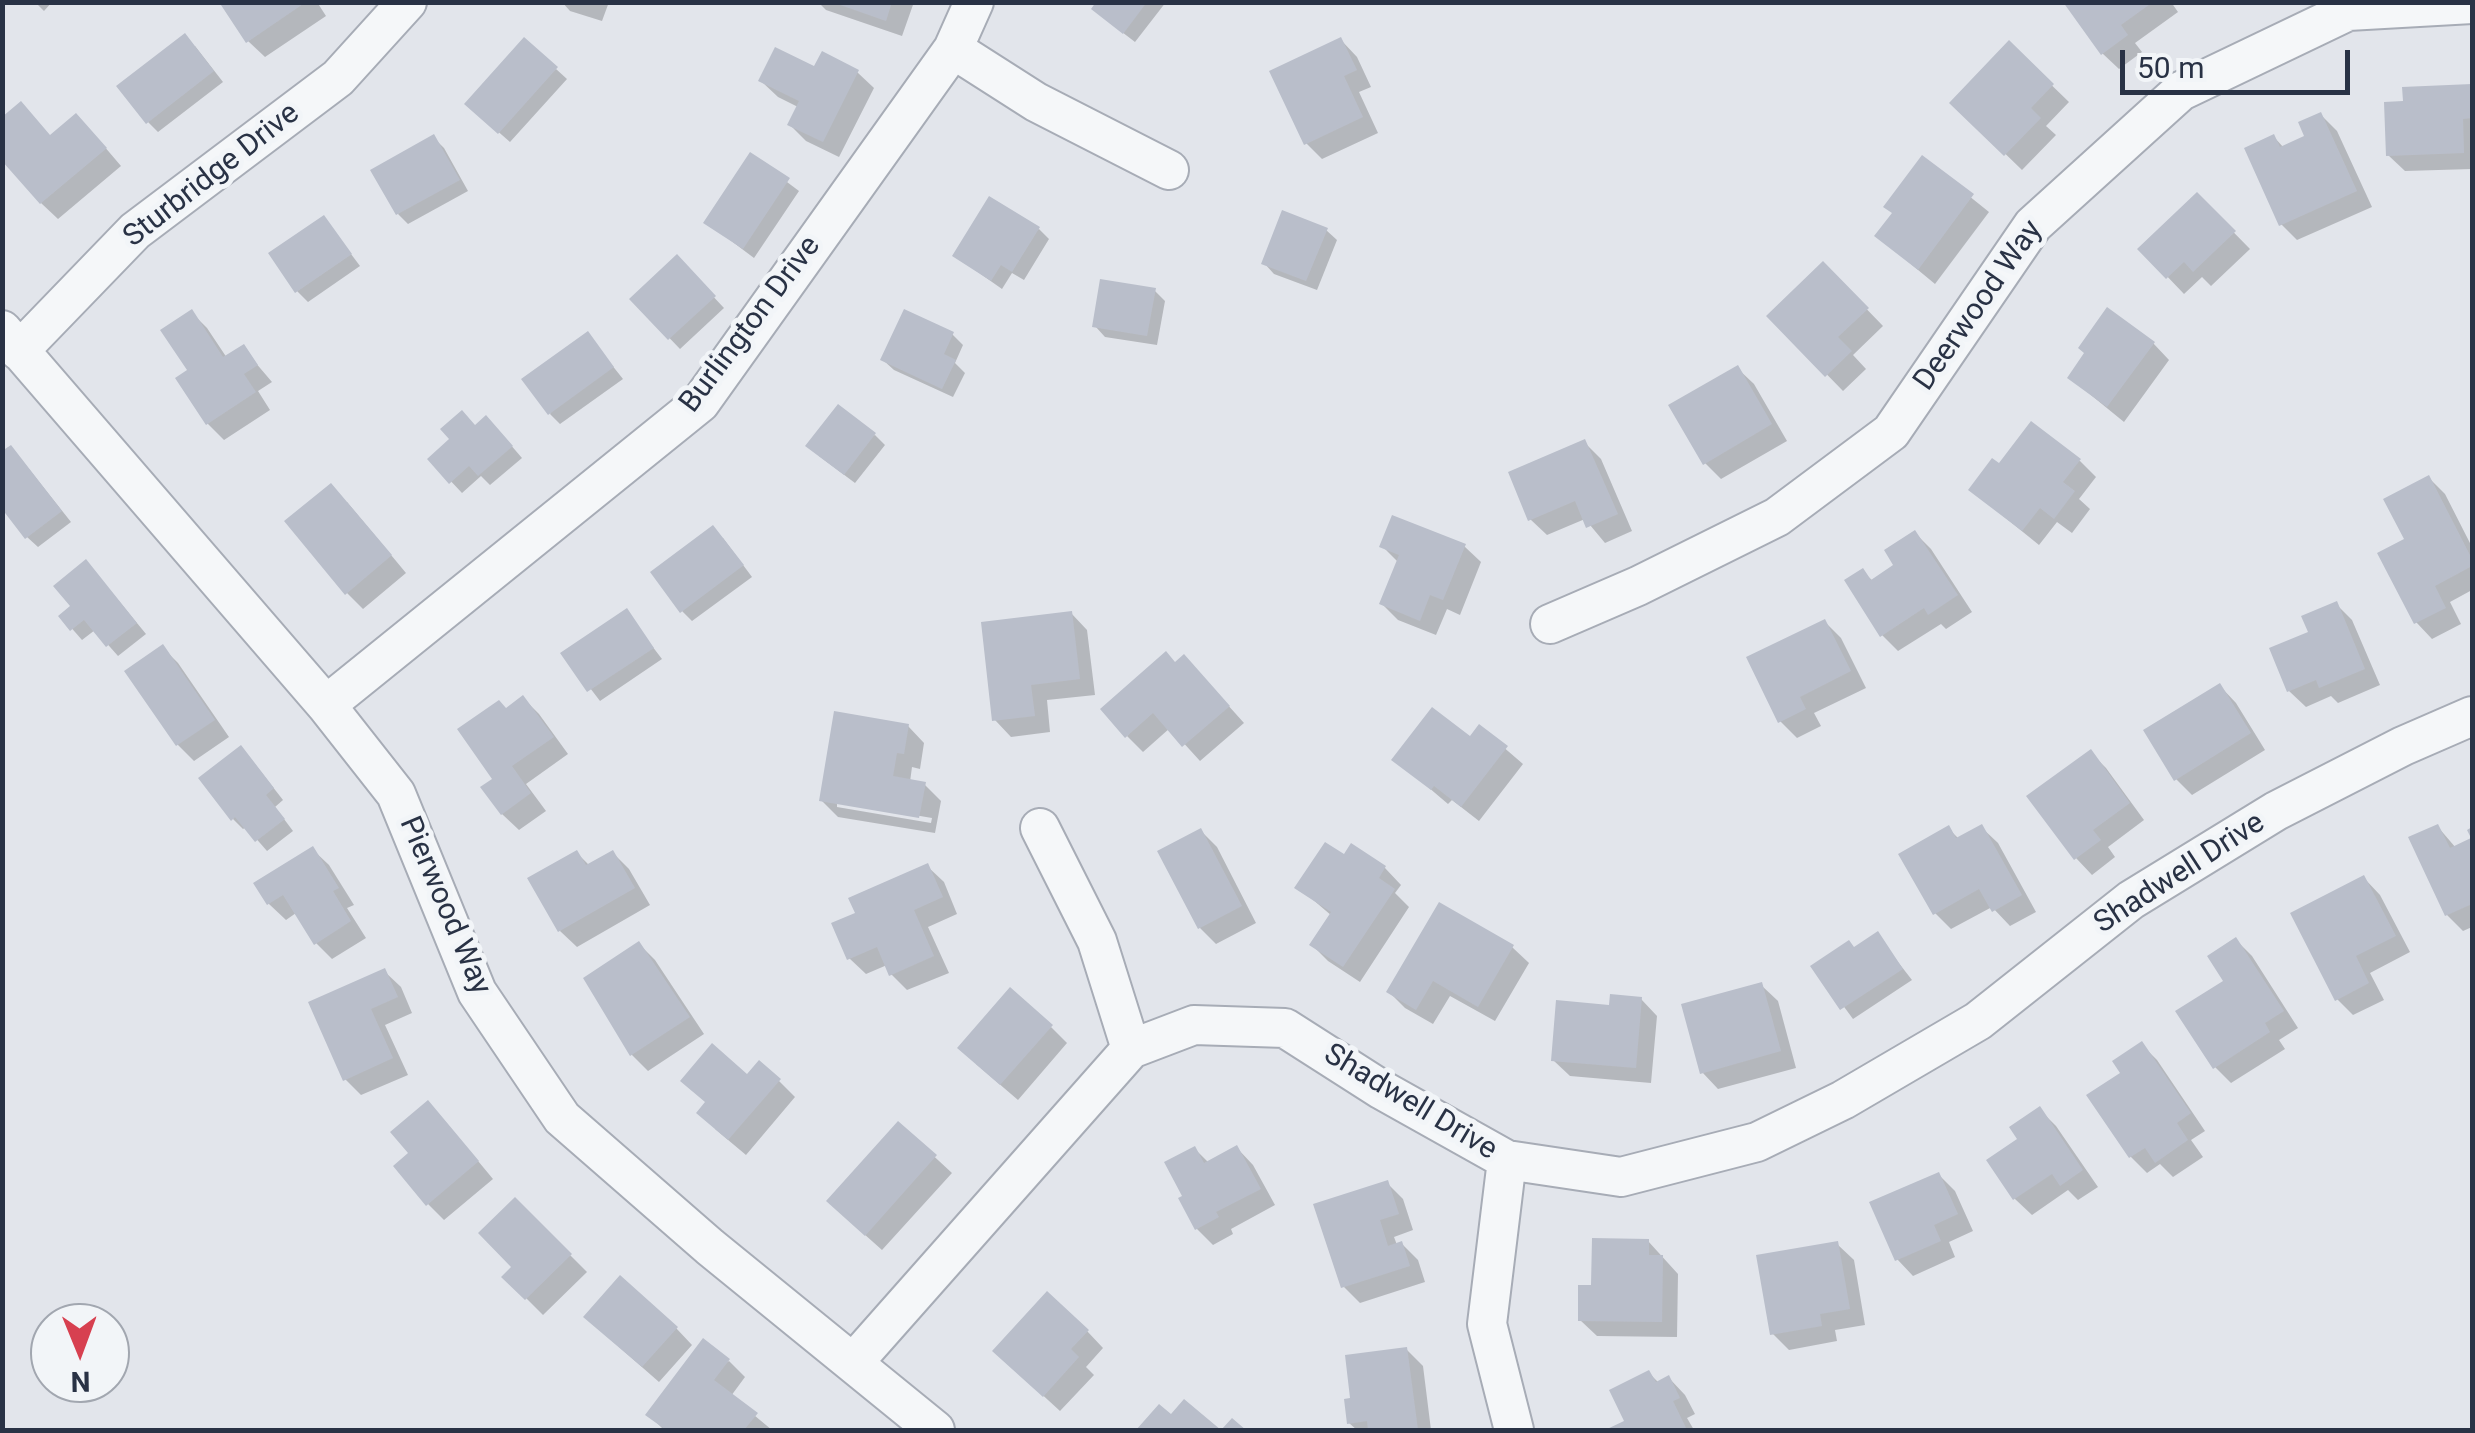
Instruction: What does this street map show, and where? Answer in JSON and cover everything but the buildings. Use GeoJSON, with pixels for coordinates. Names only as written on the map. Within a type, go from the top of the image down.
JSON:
{"type":"FeatureCollection","features":[{"type":"Feature","properties":{"kind":"street","name":"Sturbridge Drive"},"geometry":{"type":"LineString","coordinates":[[11,341],[135,231],[338,78],[406,2]]}},
{"type":"Feature","properties":{"kind":"street","name":"Burlington Drive"},"geometry":{"type":"LineString","coordinates":[[326,704],[700,402],[953,49],[974,2]]}},
{"type":"Feature","properties":{"kind":"street","name":"Deerwood Way"},"geometry":{"type":"LineString","coordinates":[[1550,624],[1638,586],[1776,517],[1891,432],[2033,225],[2181,91],[2348,10],[2472,4]]}},
{"type":"Feature","properties":{"kind":"street"},"geometry":{"type":"LineString","coordinates":[[953,49],[1036,102],[1169,170]]}},
{"type":"Feature","properties":{"kind":"street","name":"Pierwood Way"},"geometry":{"type":"LineString","coordinates":[[11,341],[326,704],[396,794],[477,992],[562,1118],[710,1247],[935,1430]]}},
{"type":"Feature","properties":{"kind":"street","name":"Shadwell Drive"},"geometry":{"type":"LineString","coordinates":[[853,1363],[1130,1049],[1194,1025],[1286,1028],[1382,1090],[1507,1160],[1621,1177],[1757,1142],[1843,1100],[1978,1020],[2132,900],[2276,811],[2402,746],[2472,716]]}},
{"type":"Feature","properties":{"kind":"street"},"geometry":{"type":"LineString","coordinates":[[1040,828],[1097,940],[1130,1049]]}},
{"type":"Feature","properties":{"kind":"street"},"geometry":{"type":"LineString","coordinates":[[1507,1160],[1486,1324],[1514,1430]]}}]}
